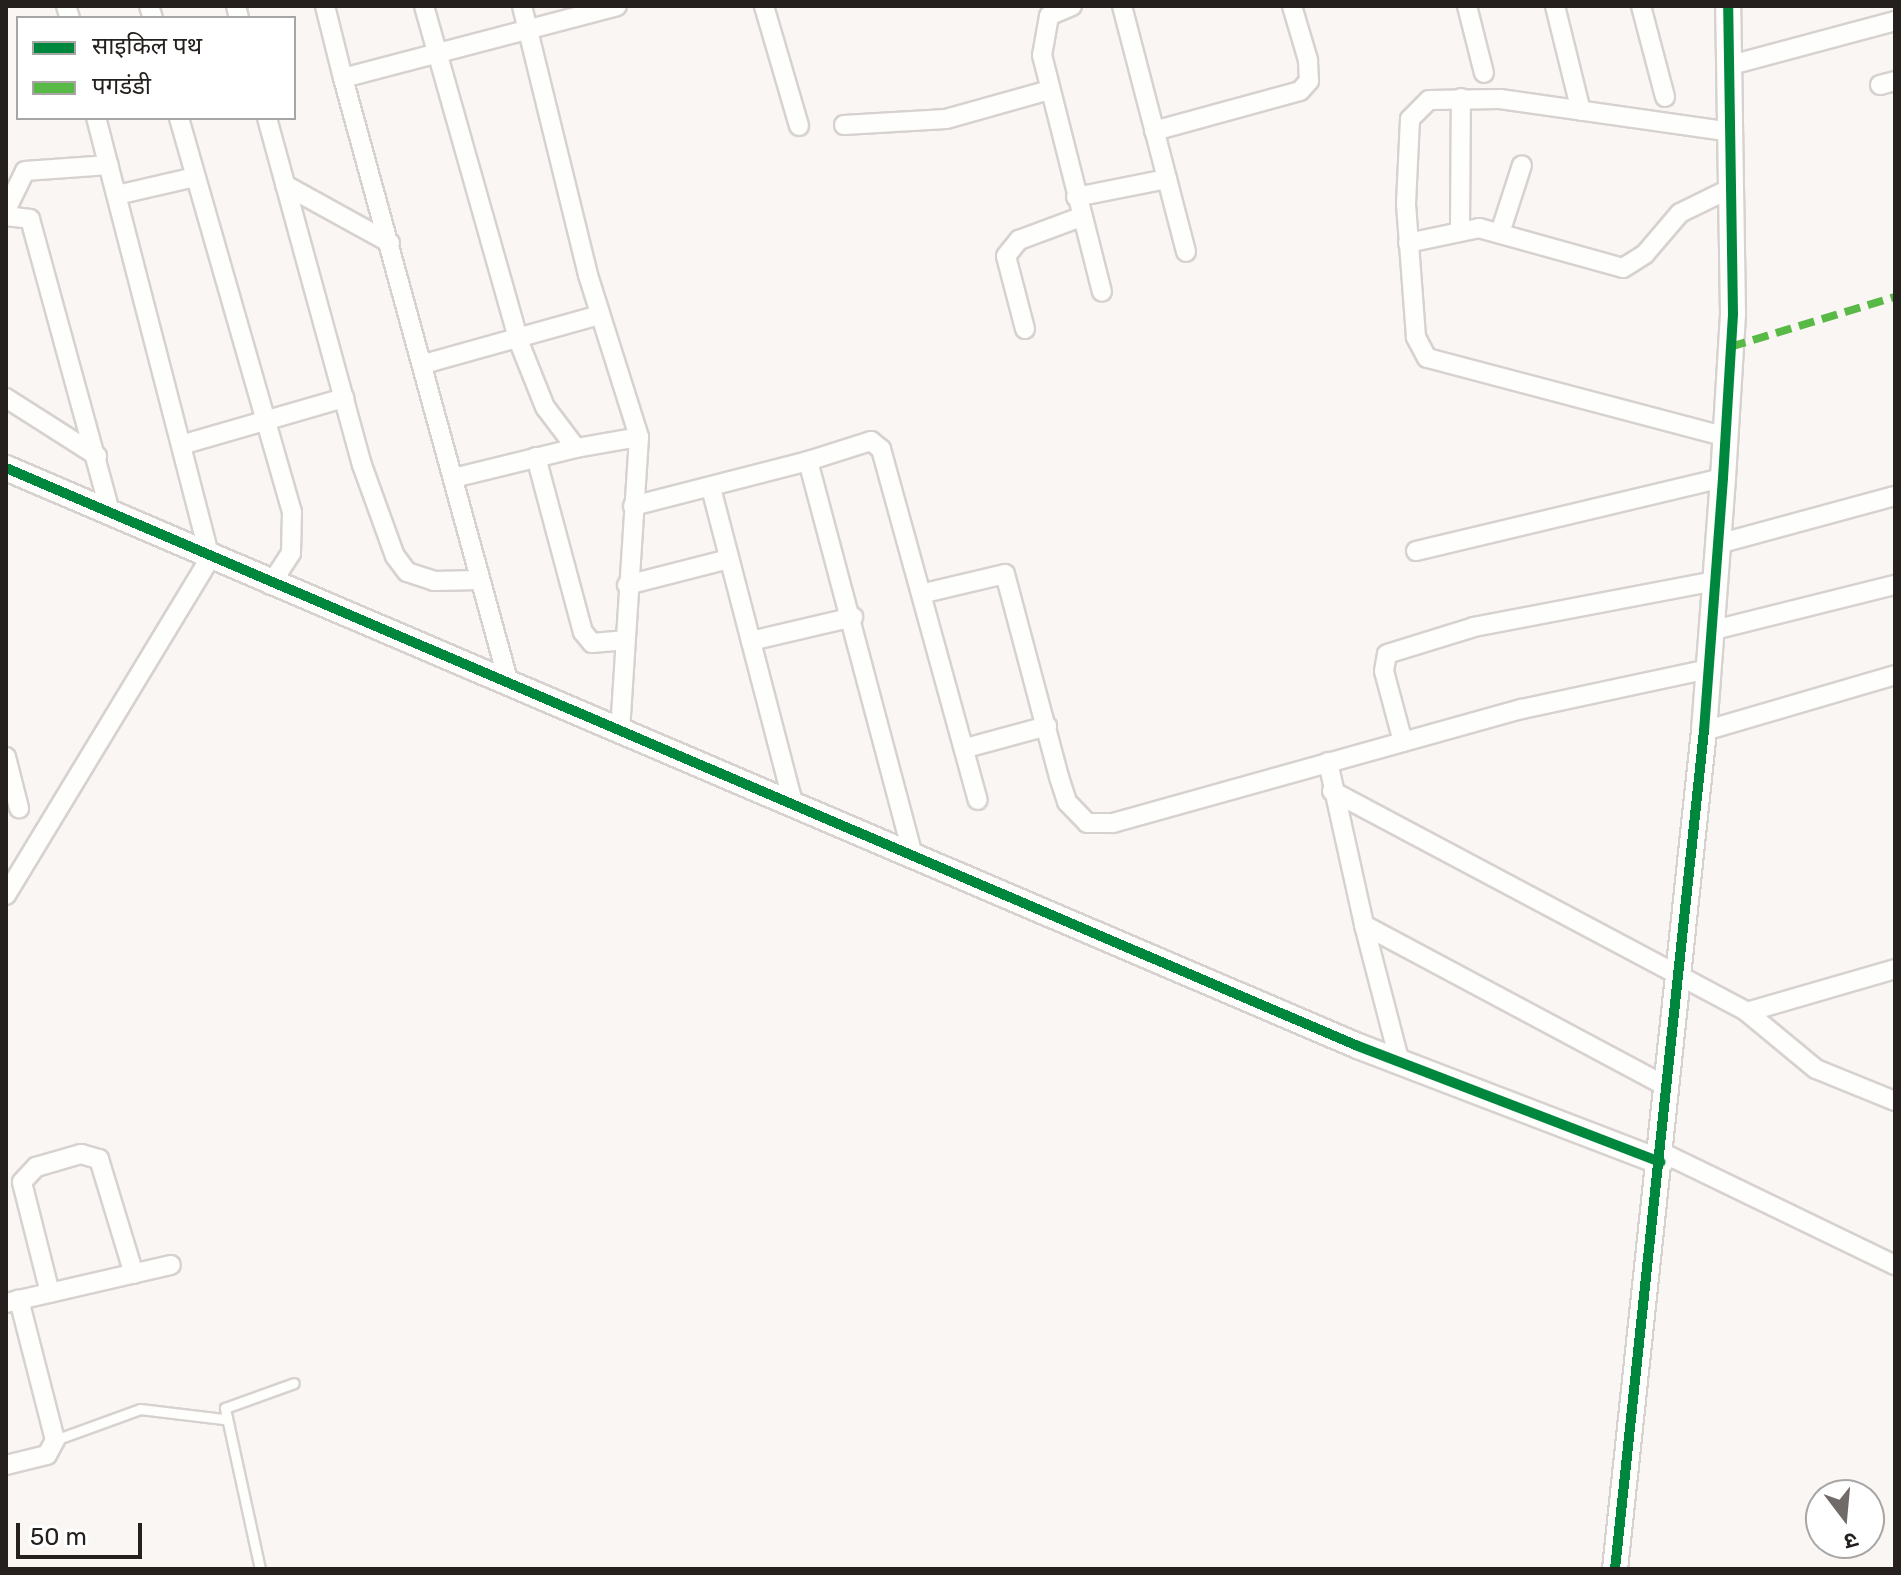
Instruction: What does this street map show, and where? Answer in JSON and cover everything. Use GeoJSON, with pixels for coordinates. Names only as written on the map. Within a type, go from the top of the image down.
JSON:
{"type":"FeatureCollection","features":[{"type":"Feature","properties":{"kind":"street"},"geometry":{"type":"LineString","coordinates":[[325,6],[509,684]]}},
{"type":"Feature","properties":{"kind":"street"},"geometry":{"type":"LineString","coordinates":[[424,6],[519,342],[545,407],[576,448]]}},
{"type":"Feature","properties":{"kind":"street"},"geometry":{"type":"LineString","coordinates":[[522,6],[599,315],[639,437],[627,585],[620,732]]}},
{"type":"Feature","properties":{"kind":"street"},"geometry":{"type":"LineString","coordinates":[[343,78],[617,6]]}},
{"type":"Feature","properties":{"kind":"street"},"geometry":{"type":"LineString","coordinates":[[764,6],[799,126]]}},
{"type":"Feature","properties":{"kind":"street"},"geometry":{"type":"LineString","coordinates":[[1072,6],[1049,16],[1043,28],[1049,90],[1102,292]]}},
{"type":"Feature","properties":{"kind":"street"},"geometry":{"type":"LineString","coordinates":[[1122,6],[1186,252]]}},
{"type":"Feature","properties":{"kind":"street"},"geometry":{"type":"LineString","coordinates":[[1154,131],[1300,91],[1309,81],[1308,60],[1292,6]]}},
{"type":"Feature","properties":{"kind":"street"},"geometry":{"type":"LineString","coordinates":[[1467,6],[1484,73]]}},
{"type":"Feature","properties":{"kind":"street"},"geometry":{"type":"LineString","coordinates":[[1555,6],[1581,111]]}},
{"type":"Feature","properties":{"kind":"street"},"geometry":{"type":"LineString","coordinates":[[1641,6],[1665,97]]}},
{"type":"Feature","properties":{"kind":"street"},"geometry":{"type":"LineString","coordinates":[[1615,1569],[1704,731],[1723,478],[1733,187],[1728,6]]}},
{"type":"Feature","properties":{"kind":"street"},"geometry":{"type":"LineString","coordinates":[[1731,65],[1895,21]]}},
{"type":"Feature","properties":{"kind":"street"},"geometry":{"type":"LineString","coordinates":[[844,125],[946,119],[1049,90]]}},
{"type":"Feature","properties":{"kind":"street"},"geometry":{"type":"LineString","coordinates":[[1460,229],[1461,98]]}},
{"type":"Feature","properties":{"kind":"street"},"geometry":{"type":"LineString","coordinates":[[1723,436],[1427,358],[1416,337],[1408,243],[1410,119],[1416,105],[1461,98],[1733,132]]}},
{"type":"Feature","properties":{"kind":"street"},"geometry":{"type":"LineString","coordinates":[[6,895],[210,558],[97,120]]}},
{"type":"Feature","properties":{"kind":"street"},"geometry":{"type":"LineString","coordinates":[[180,120],[266,420],[294,531],[291,553],[270,585]]}},
{"type":"Feature","properties":{"kind":"street"},"geometry":{"type":"LineString","coordinates":[[268,120],[344,398],[395,556],[407,572],[434,581],[480,580]]}},
{"type":"Feature","properties":{"kind":"street"},"geometry":{"type":"LineString","coordinates":[[109,165],[25,171],[6,213],[30,219],[111,515]]}},
{"type":"Feature","properties":{"kind":"street"},"geometry":{"type":"LineString","coordinates":[[1500,233],[1522,165]]}},
{"type":"Feature","properties":{"kind":"street"},"geometry":{"type":"LineString","coordinates":[[117,195],[195,177]]}},
{"type":"Feature","properties":{"kind":"street"},"geometry":{"type":"LineString","coordinates":[[1076,197],[1167,179]]}},
{"type":"Feature","properties":{"kind":"street"},"geometry":{"type":"LineString","coordinates":[[285,185],[390,243]]}},
{"type":"Feature","properties":{"kind":"street"},"geometry":{"type":"LineString","coordinates":[[1408,243],[1460,229],[1500,233],[1623,268],[1645,254],[1680,213],[1733,187]]}},
{"type":"Feature","properties":{"kind":"street"},"geometry":{"type":"LineString","coordinates":[[1025,329],[1007,267],[1010,247],[1081,217]]}},
{"type":"Feature","properties":{"kind":"street"},"geometry":{"type":"LineString","coordinates":[[424,364],[519,342],[599,315]]}},
{"type":"Feature","properties":{"kind":"street"},"geometry":{"type":"LineString","coordinates":[[6,398],[97,456]]}},
{"type":"Feature","properties":{"kind":"street"},"geometry":{"type":"LineString","coordinates":[[181,445],[344,398]]}},
{"type":"Feature","properties":{"kind":"street"},"geometry":{"type":"LineString","coordinates":[[453,478],[576,448],[639,437]]}},
{"type":"Feature","properties":{"kind":"street"},"geometry":{"type":"LineString","coordinates":[[633,506],[877,443],[925,593],[978,800]]}},
{"type":"Feature","properties":{"kind":"street"},"geometry":{"type":"LineString","coordinates":[[536,457],[583,632],[592,643],[624,640]]}},
{"type":"Feature","properties":{"kind":"street"},"geometry":{"type":"LineString","coordinates":[[808,461],[853,617],[913,857]]}},
{"type":"Feature","properties":{"kind":"street"},"geometry":{"type":"LineString","coordinates":[[6,468],[270,585],[1400,1063],[1895,1265]]}},
{"type":"Feature","properties":{"kind":"street"},"geometry":{"type":"LineString","coordinates":[[1416,551],[1723,478]]}},
{"type":"Feature","properties":{"kind":"street"},"geometry":{"type":"LineString","coordinates":[[711,488],[794,807]]}},
{"type":"Feature","properties":{"kind":"street"},"geometry":{"type":"LineString","coordinates":[[1718,544],[1895,496]]}},
{"type":"Feature","properties":{"kind":"street"},"geometry":{"type":"LineString","coordinates":[[627,585],[729,559]]}},
{"type":"Feature","properties":{"kind":"street"},"geometry":{"type":"LineString","coordinates":[[925,593],[1005,574],[1067,802],[1087,823],[1113,823],[1403,742],[1708,669]]}},
{"type":"Feature","properties":{"kind":"street"},"geometry":{"type":"LineString","coordinates":[[1403,742],[1384,671],[1387,654],[1474,627],[1715,581]]}},
{"type":"Feature","properties":{"kind":"street"},"geometry":{"type":"LineString","coordinates":[[1710,631],[1895,585]]}},
{"type":"Feature","properties":{"kind":"street"},"geometry":{"type":"LineString","coordinates":[[751,641],[853,617]]}},
{"type":"Feature","properties":{"kind":"street"},"geometry":{"type":"LineString","coordinates":[[1704,731],[1895,675]]}},
{"type":"Feature","properties":{"kind":"street"},"geometry":{"type":"LineString","coordinates":[[966,748],[1047,726]]}},
{"type":"Feature","properties":{"kind":"street"},"geometry":{"type":"LineString","coordinates":[[6,757],[12,808],[49,822]]}},
{"type":"Feature","properties":{"kind":"street"},"geometry":{"type":"LineString","coordinates":[[1328,762],[1364,925],[1400,1063]]}},
{"type":"Feature","properties":{"kind":"street"},"geometry":{"type":"LineString","coordinates":[[1332,791],[1403,823],[1676,979],[1747,1012],[1816,1069],[1895,1101]]}},
{"type":"Feature","properties":{"kind":"street"},"geometry":{"type":"LineString","coordinates":[[1364,925],[1667,1087]]}},
{"type":"Feature","properties":{"kind":"street"},"geometry":{"type":"LineString","coordinates":[[1747,1012],[1895,969]]}},
{"type":"Feature","properties":{"kind":"street"},"geometry":{"type":"LineString","coordinates":[[50,1293],[22,1182],[36,1167],[81,1154],[92,1154],[103,1169],[134,1274]]}},
{"type":"Feature","properties":{"kind":"street"},"geometry":{"type":"LineString","coordinates":[[6,1465],[47,1455],[55,1440],[12,1302],[171,1265]]}},
{"type":"Feature","properties":{"kind":"lane"},"geometry":{"type":"LineString","coordinates":[[260,1569],[223,1419],[231,1402],[294,1383]]}},
{"type":"Feature","properties":{"kind":"lane"},"geometry":{"type":"LineString","coordinates":[[55,1440],[140,1409],[223,1419]]}},
{"type":"Feature","properties":{"kind":"marked path"},"geometry":{"type":"LineString","coordinates":[[1730,347],[1895,297]]}},
{"type":"Feature","properties":{"kind":"cycle path"},"geometry":{"type":"LineString","coordinates":[[1615,1569],[1704,731],[1723,478],[1733,314],[1728,6]]}},
{"type":"Feature","properties":{"kind":"cycle path"},"geometry":{"type":"LineString","coordinates":[[6,468],[1358,1046],[1660,1162]]}}]}
